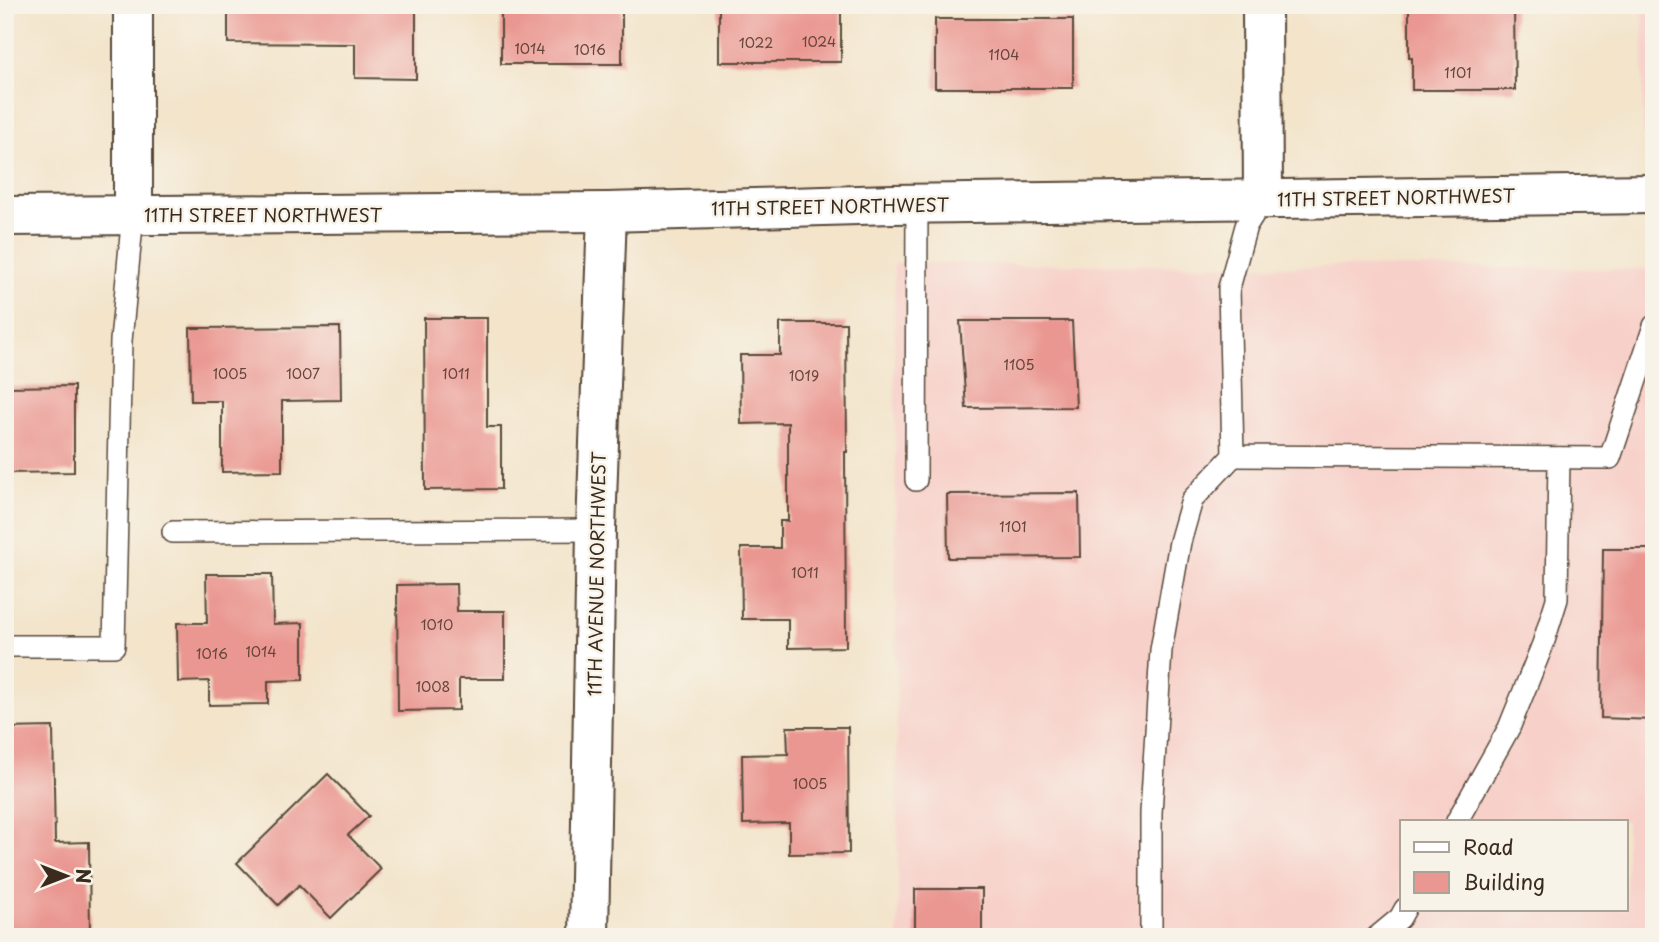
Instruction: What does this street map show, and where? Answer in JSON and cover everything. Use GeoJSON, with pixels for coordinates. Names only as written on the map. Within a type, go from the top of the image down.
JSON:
{"type":"FeatureCollection","features":[{"type":"Feature","properties":{"kind":"street"},"geometry":{"type":"LineString","coordinates":[[133,5],[133,214]]}},
{"type":"Feature","properties":{"kind":"street"},"geometry":{"type":"LineString","coordinates":[[1262,5],[1263,199]]}},
{"type":"Feature","properties":{"kind":"street","name":"11TH STREET NORTHWEST"},"geometry":{"type":"LineString","coordinates":[[5,216],[607,212],[917,204],[1654,194]]}},
{"type":"Feature","properties":{"kind":"street","name":"11TH AVENUE NORTHWEST"},"geometry":{"type":"LineString","coordinates":[[589,937],[596,530],[607,212]]}},
{"type":"Feature","properties":{"kind":"lane"},"geometry":{"type":"LineString","coordinates":[[1152,937],[1151,813],[1161,650],[1180,542],[1192,500],[1233,456],[1229,288],[1245,226],[1263,199]]}},
{"type":"Feature","properties":{"kind":"lane"},"geometry":{"type":"LineString","coordinates":[[916,480],[917,204]]}},
{"type":"Feature","properties":{"kind":"lane"},"geometry":{"type":"LineString","coordinates":[[5,646],[114,646],[121,341],[133,214]]}},
{"type":"Feature","properties":{"kind":"lane"},"geometry":{"type":"LineString","coordinates":[[1233,456],[1610,458],[1654,326]]}},
{"type":"Feature","properties":{"kind":"lane"},"geometry":{"type":"LineString","coordinates":[[1458,820],[1509,728],[1543,644],[1557,599],[1559,458]]}},
{"type":"Feature","properties":{"kind":"lane"},"geometry":{"type":"LineString","coordinates":[[173,532],[596,530]]}},
{"type":"Feature","properties":{"kind":"lane"},"geometry":{"type":"LineString","coordinates":[[1377,937],[1400,918],[1404,911]]}},
{"type":"Feature","properties":{"kind":"shaded area"},"geometry":{"type":"Polygon","coordinates":[[[1643,5],[1654,5],[1654,134],[1643,135],[1643,5]]]}},
{"type":"Feature","properties":{"kind":"shaded area"},"geometry":{"type":"Polygon","coordinates":[[[894,263],[1654,269],[1654,937],[898,937],[894,263]]]}},
{"type":"Feature","properties":{"kind":"building"},"geometry":{"type":"Polygon","coordinates":[[[228,5],[416,5],[416,79],[355,78],[355,44],[228,43],[228,5]]]}},
{"type":"Feature","properties":{"kind":"building"},"geometry":{"type":"Polygon","coordinates":[[[501,5],[622,5],[622,64],[501,64],[501,5]]]}},
{"type":"Feature","properties":{"kind":"building"},"geometry":{"type":"Polygon","coordinates":[[[719,5],[841,5],[841,62],[719,62],[719,5]]]}},
{"type":"Feature","properties":{"kind":"building"},"geometry":{"type":"Polygon","coordinates":[[[1409,5],[1514,5],[1515,90],[1412,90],[1409,5]]]}},
{"type":"Feature","properties":{"kind":"building"},"geometry":{"type":"Polygon","coordinates":[[[935,19],[1073,19],[1073,88],[935,88],[935,19]]]}},
{"type":"Feature","properties":{"kind":"building"},"geometry":{"type":"Polygon","coordinates":[[[424,318],[487,318],[487,427],[501,427],[501,489],[425,490],[424,318]]]}},
{"type":"Feature","properties":{"kind":"building"},"geometry":{"type":"Polygon","coordinates":[[[960,321],[1072,321],[1076,407],[966,408],[960,321]]]}},
{"type":"Feature","properties":{"kind":"building"},"geometry":{"type":"Polygon","coordinates":[[[780,323],[846,323],[846,647],[788,648],[788,619],[742,619],[741,548],[780,548],[780,521],[788,521],[788,423],[741,424],[740,355],[780,355],[780,323]]]}},
{"type":"Feature","properties":{"kind":"building"},"geometry":{"type":"Polygon","coordinates":[[[340,327],[341,400],[282,401],[282,471],[222,472],[222,401],[191,401],[190,328],[340,327]]]}},
{"type":"Feature","properties":{"kind":"building"},"geometry":{"type":"Polygon","coordinates":[[[74,386],[74,472],[5,473],[5,387],[74,386]]]}},
{"type":"Feature","properties":{"kind":"building"},"geometry":{"type":"Polygon","coordinates":[[[1079,493],[1080,557],[948,558],[947,494],[1079,493]]]}},
{"type":"Feature","properties":{"kind":"building"},"geometry":{"type":"Polygon","coordinates":[[[1603,549],[1654,549],[1654,720],[1601,718],[1603,549]]]}},
{"type":"Feature","properties":{"kind":"building"},"geometry":{"type":"Polygon","coordinates":[[[206,574],[272,574],[273,624],[303,623],[303,680],[268,681],[268,704],[209,705],[209,681],[178,682],[177,623],[207,623],[206,574]]]}},
{"type":"Feature","properties":{"kind":"building"},"geometry":{"type":"Polygon","coordinates":[[[456,584],[457,611],[505,611],[505,679],[459,679],[459,710],[398,711],[397,585],[456,584]]]}},
{"type":"Feature","properties":{"kind":"building"},"geometry":{"type":"Polygon","coordinates":[[[53,727],[55,843],[89,842],[90,937],[5,937],[5,728],[53,727]]]}},
{"type":"Feature","properties":{"kind":"building"},"geometry":{"type":"Polygon","coordinates":[[[787,727],[848,727],[849,853],[789,854],[789,823],[743,824],[742,755],[788,754],[787,727]]]}},
{"type":"Feature","properties":{"kind":"building"},"geometry":{"type":"Polygon","coordinates":[[[328,774],[369,816],[348,835],[381,869],[331,918],[299,885],[278,905],[237,863],[328,774]]]}},
{"type":"Feature","properties":{"kind":"building"},"geometry":{"type":"Polygon","coordinates":[[[915,889],[982,889],[982,937],[915,937],[915,889]]]}}]}
